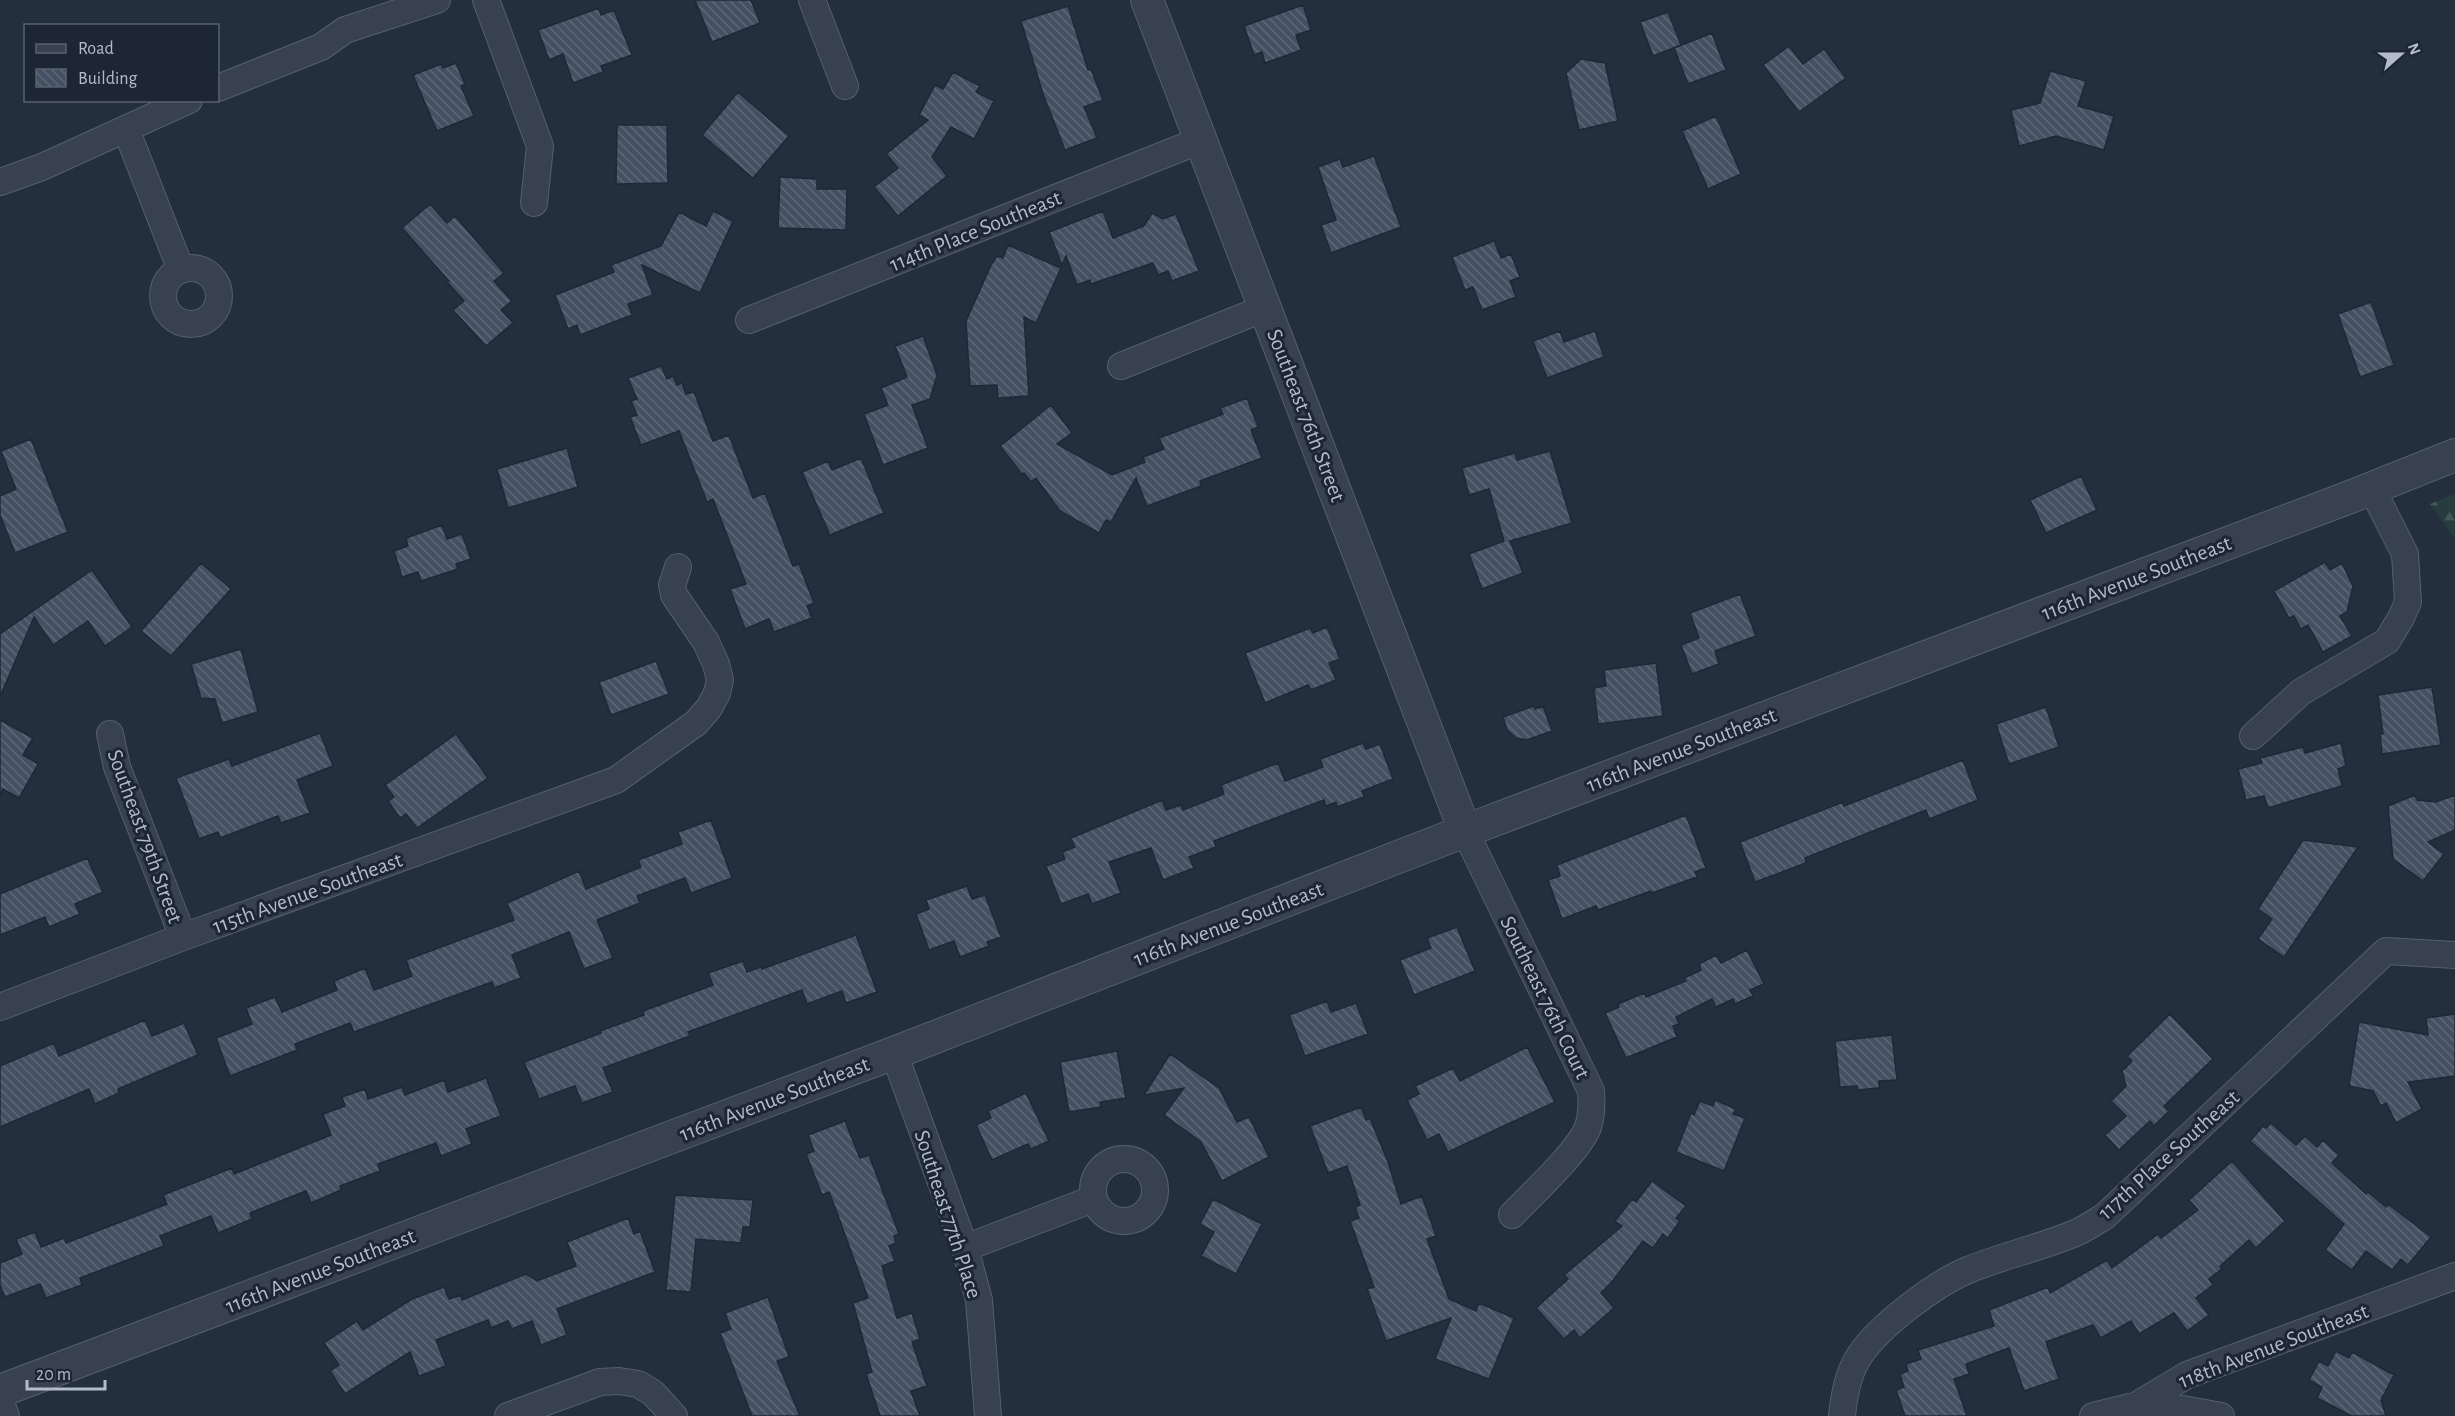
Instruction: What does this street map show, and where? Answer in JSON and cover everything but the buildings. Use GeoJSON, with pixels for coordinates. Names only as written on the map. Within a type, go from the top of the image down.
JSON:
{"type":"FeatureCollection","features":[{"type":"Feature","properties":{"kind":"street"},"geometry":{"type":"LineString","coordinates":[[219,88],[321,47],[345,30],[438,0]]}},
{"type":"Feature","properties":{"kind":"street"},"geometry":{"type":"LineString","coordinates":[[486,0],[540,146],[534,203]]}},
{"type":"Feature","properties":{"kind":"street"},"geometry":{"type":"LineString","coordinates":[[812,0],[845,86]]}},
{"type":"Feature","properties":{"kind":"street","name":"Southeast 76th Street"},"geometry":{"type":"LineString","coordinates":[[1147,0],[1465,831]]}},
{"type":"Feature","properties":{"kind":"street"},"geometry":{"type":"LineString","coordinates":[[0,182],[42,167],[185,102]]}},
{"type":"Feature","properties":{"kind":"street"},"geometry":{"type":"LineString","coordinates":[[126,129],[181,270]]}},
{"type":"Feature","properties":{"kind":"street","name":"114th Place Southeast"},"geometry":{"type":"LineString","coordinates":[[750,320],[1201,141]]}},
{"type":"Feature","properties":{"kind":"street"},"geometry":{"type":"LineString","coordinates":[[1121,366],[1265,308]]}},
{"type":"Feature","properties":{"kind":"street","name":"116th Avenue Southeast"},"geometry":{"type":"LineString","coordinates":[[0,1391],[894,1053],[1465,831],[2455,454]]}},
{"type":"Feature","properties":{"kind":"street"},"geometry":{"type":"LineString","coordinates":[[2253,736],[2301,692],[2387,641],[2402,618],[2408,602],[2405,554],[2370,487]]}},
{"type":"Feature","properties":{"kind":"street","name":"115th Avenue Southeast"},"geometry":{"type":"LineString","coordinates":[[0,1007],[183,937],[616,780],[696,723],[709,708],[717,693],[720,680],[716,664],[706,642],[675,595],[672,585],[678,567]]}},
{"type":"Feature","properties":{"kind":"street","name":"Southeast 79th Street"},"geometry":{"type":"LineString","coordinates":[[111,734],[117,767],[183,937]]}},
{"type":"Feature","properties":{"kind":"street","name":"Southeast 76th Court"},"geometry":{"type":"LineString","coordinates":[[1465,831],[1591,1090],[1592,1111],[1587,1130],[1574,1149],[1512,1215]]}},
{"type":"Feature","properties":{"kind":"street","name":"117th Place Southeast"},"geometry":{"type":"LineString","coordinates":[[1842,1416],[1844,1396],[1851,1372],[1860,1354],[1885,1327],[1920,1298],[1966,1271],[2075,1234],[2105,1216],[2386,951],[2455,955]]}},
{"type":"Feature","properties":{"kind":"street","name":"Southeast 77th Place"},"geometry":{"type":"LineString","coordinates":[[894,1053],[965,1248],[979,1300],[987,1416]]}},
{"type":"Feature","properties":{"kind":"street"},"geometry":{"type":"LineString","coordinates":[[965,1248],[1093,1199]]}},
{"type":"Feature","properties":{"kind":"street","name":"118th Avenue Southeast"},"geometry":{"type":"LineString","coordinates":[[2093,1416],[2137,1405],[2187,1375],[2455,1276]]}},
{"type":"Feature","properties":{"kind":"street"},"geometry":{"type":"LineString","coordinates":[[508,1416],[600,1382],[619,1381],[638,1384],[653,1393],[674,1416]]}},
{"type":"Feature","properties":{"kind":"street"},"geometry":{"type":"LineString","coordinates":[[0,1400],[6,1416]]}},
{"type":"Feature","properties":{"kind":"street"},"geometry":{"type":"LineString","coordinates":[[2137,1405],[2177,1408],[2221,1416]]}},
{"type":"Feature","properties":{"kind":"green space"},"geometry":{"type":"Polygon","coordinates":[[[2455,494],[2455,539],[2430,504],[2455,494]]]}}]}
